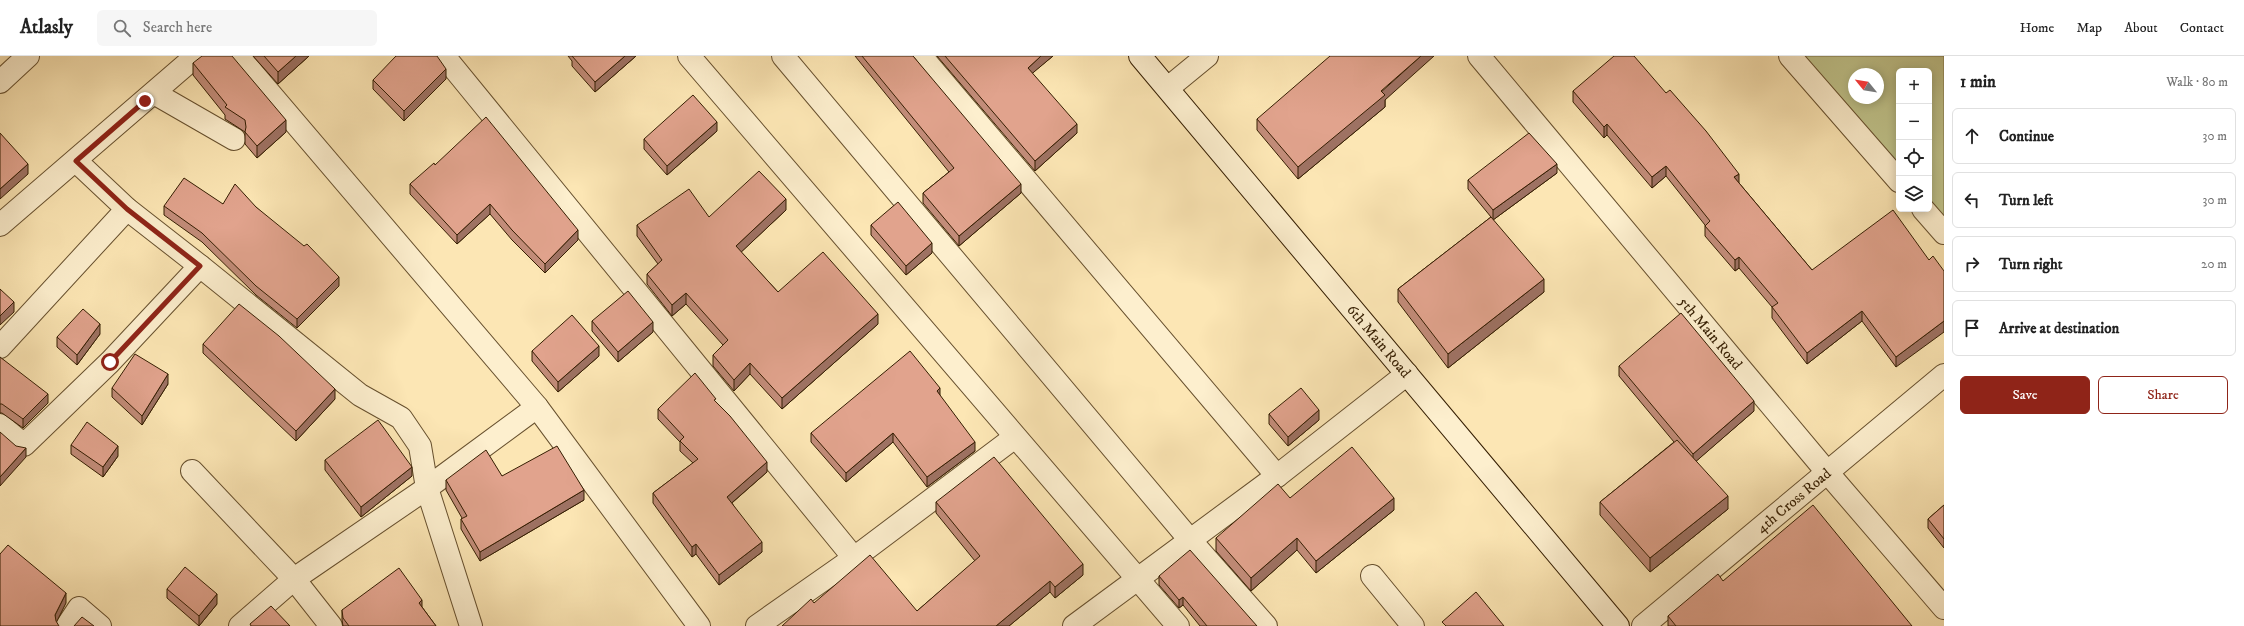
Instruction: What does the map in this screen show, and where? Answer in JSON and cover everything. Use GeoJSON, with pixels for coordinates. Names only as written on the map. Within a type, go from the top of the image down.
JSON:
{"type":"FeatureCollection","features":[{"type":"Feature","properties":{"kind":"street"},"geometry":{"type":"LineString","coordinates":[[0,82],[28,56]]}},
{"type":"Feature","properties":{"kind":"street"},"geometry":{"type":"LineString","coordinates":[[0,225],[196,56]]}},
{"type":"Feature","properties":{"kind":"street"},"geometry":{"type":"LineString","coordinates":[[238,56],[537,407],[699,626]]}},
{"type":"Feature","properties":{"kind":"street"},"geometry":{"type":"LineString","coordinates":[[444,56],[854,558]]}},
{"type":"Feature","properties":{"kind":"street"},"geometry":{"type":"LineString","coordinates":[[689,56],[1178,626]]}},
{"type":"Feature","properties":{"kind":"street"},"geometry":{"type":"LineString","coordinates":[[783,56],[1190,540],[1266,626]]}},
{"type":"Feature","properties":{"kind":"street"},"geometry":{"type":"LineString","coordinates":[[921,56],[1277,476]]}},
{"type":"Feature","properties":{"kind":"street","name":"6th Main Road"},"geometry":{"type":"LineString","coordinates":[[1140,56],[1618,626]]}},
{"type":"Feature","properties":{"kind":"street"},"geometry":{"type":"LineString","coordinates":[[1168,88],[1207,56]]}},
{"type":"Feature","properties":{"kind":"street","name":"5th Main Road"},"geometry":{"type":"LineString","coordinates":[[1479,56],[1944,608]]}},
{"type":"Feature","properties":{"kind":"street"},"geometry":{"type":"LineString","coordinates":[[1790,56],[1896,178]]}},
{"type":"Feature","properties":{"kind":"street"},"geometry":{"type":"LineString","coordinates":[[154,93],[234,139]]}},
{"type":"Feature","properties":{"kind":"street"},"geometry":{"type":"LineString","coordinates":[[76,161],[127,209],[360,395],[401,418],[420,446],[427,488],[471,626]]}},
{"type":"Feature","properties":{"kind":"street"},"geometry":{"type":"LineString","coordinates":[[0,346],[127,209]]}},
{"type":"Feature","properties":{"kind":"street"},"geometry":{"type":"LineString","coordinates":[[1926,212],[1944,233]]}},
{"type":"Feature","properties":{"kind":"street"},"geometry":{"type":"LineString","coordinates":[[0,424],[24,445],[110,362],[200,266]]}},
{"type":"Feature","properties":{"kind":"street"},"geometry":{"type":"LineString","coordinates":[[1074,626],[1277,476],[1407,374]]}},
{"type":"Feature","properties":{"kind":"street","name":"4th Cross Road"},"geometry":{"type":"LineString","coordinates":[[1643,626],[1944,375]]}},
{"type":"Feature","properties":{"kind":"street"},"geometry":{"type":"LineString","coordinates":[[240,626],[294,579],[427,488],[537,407]]}},
{"type":"Feature","properties":{"kind":"street"},"geometry":{"type":"LineString","coordinates":[[757,626],[854,558],[1015,436]]}},
{"type":"Feature","properties":{"kind":"street"},"geometry":{"type":"LineString","coordinates":[[192,471],[294,579],[331,626]]}},
{"type":"Feature","properties":{"kind":"street"},"geometry":{"type":"LineString","coordinates":[[1372,576],[1413,626]]}},
{"type":"Feature","properties":{"kind":"street"},"geometry":{"type":"LineString","coordinates":[[67,626],[79,608],[100,626]]}},
{"type":"Feature","properties":{"kind":"green space"},"geometry":{"type":"Polygon","coordinates":[[[1803,56],[1944,56],[1944,221],[1932,207],[1932,68],[1896,68],[1896,164],[1803,56]]]}},
{"type":"Feature","properties":{"kind":"building"},"geometry":{"type":"Polygon","coordinates":[[[202,56],[232,56],[286,120],[257,146],[245,132],[245,120],[225,107],[227,105],[193,63],[202,56]]]}},
{"type":"Feature","properties":{"kind":"building"},"geometry":{"type":"Polygon","coordinates":[[[264,56],[296,56],[278,72],[264,56]]]}},
{"type":"Feature","properties":{"kind":"building"},"geometry":{"type":"Polygon","coordinates":[[[396,56],[437,56],[446,69],[404,111],[373,80],[396,56]]]}},
{"type":"Feature","properties":{"kind":"building"},"geometry":{"type":"Polygon","coordinates":[[[572,56],[625,56],[595,82],[572,56]]]}},
{"type":"Feature","properties":{"kind":"building"},"geometry":{"type":"Polygon","coordinates":[[[862,56],[913,56],[1021,184],[959,236],[923,193],[954,168],[862,56]]]}},
{"type":"Feature","properties":{"kind":"building"},"geometry":{"type":"Polygon","coordinates":[[[945,56],[1041,56],[1028,68],[1077,124],[1035,161],[945,56]]]}},
{"type":"Feature","properties":{"kind":"building"},"geometry":{"type":"Polygon","coordinates":[[[1330,56],[1421,56],[1381,91],[1385,95],[1298,167],[1257,119],[1330,56]]]}},
{"type":"Feature","properties":{"kind":"building"},"geometry":{"type":"Polygon","coordinates":[[[1614,56],[1634,56],[1666,93],[1670,90],[1706,131],[1739,174],[1734,177],[1812,270],[1893,210],[1929,260],[1933,256],[1944,271],[1944,321],[1896,357],[1862,311],[1807,353],[1772,307],[1778,303],[1739,257],[1735,260],[1705,226],[1710,221],[1666,166],[1652,177],[1607,124],[1604,127],[1573,91],[1614,56]]]}},
{"type":"Feature","properties":{"kind":"building"},"geometry":{"type":"Polygon","coordinates":[[[693,95],[717,122],[667,166],[644,139],[693,95]]]}},
{"type":"Feature","properties":{"kind":"building"},"geometry":{"type":"Polygon","coordinates":[[[486,117],[578,230],[545,264],[512,230],[490,204],[457,235],[410,184],[434,163],[435,165],[486,117]]]}},
{"type":"Feature","properties":{"kind":"building"},"geometry":{"type":"Polygon","coordinates":[[[0,133],[28,164],[0,189],[0,133]]]}},
{"type":"Feature","properties":{"kind":"building"},"geometry":{"type":"Polygon","coordinates":[[[1529,133],[1557,164],[1493,210],[1468,180],[1529,133]]]}},
{"type":"Feature","properties":{"kind":"building"},"geometry":{"type":"Polygon","coordinates":[[[759,171],[786,199],[736,246],[778,292],[823,252],[878,314],[782,398],[750,363],[734,380],[713,355],[728,340],[686,293],[672,305],[647,274],[662,260],[637,225],[689,189],[709,217],[759,171]]]}},
{"type":"Feature","properties":{"kind":"building"},"geometry":{"type":"Polygon","coordinates":[[[184,178],[223,204],[235,184],[256,207],[304,246],[307,244],[339,277],[297,319],[256,286],[202,233],[164,206],[184,178]]]}},
{"type":"Feature","properties":{"kind":"building"},"geometry":{"type":"Polygon","coordinates":[[[898,202],[932,243],[906,266],[871,225],[898,202]]]}},
{"type":"Feature","properties":{"kind":"building"},"geometry":{"type":"Polygon","coordinates":[[[1491,217],[1544,279],[1448,354],[1398,289],[1491,217]]]}},
{"type":"Feature","properties":{"kind":"building"},"geometry":{"type":"Polygon","coordinates":[[[0,289],[14,302],[0,316],[0,289]]]}},
{"type":"Feature","properties":{"kind":"building"},"geometry":{"type":"Polygon","coordinates":[[[628,291],[653,322],[618,352],[592,321],[628,291]]]}},
{"type":"Feature","properties":{"kind":"building"},"geometry":{"type":"Polygon","coordinates":[[[239,304],[279,336],[335,389],[296,431],[203,344],[239,304]]]}},
{"type":"Feature","properties":{"kind":"building"},"geometry":{"type":"Polygon","coordinates":[[[83,309],[100,324],[77,355],[57,337],[83,309]]]}},
{"type":"Feature","properties":{"kind":"building"},"geometry":{"type":"Polygon","coordinates":[[[1681,313],[1754,401],[1693,454],[1619,366],[1681,313]]]}},
{"type":"Feature","properties":{"kind":"building"},"geometry":{"type":"Polygon","coordinates":[[[572,315],[599,346],[558,382],[532,351],[572,315]]]}},
{"type":"Feature","properties":{"kind":"building"},"geometry":{"type":"Polygon","coordinates":[[[910,351],[940,388],[937,391],[975,442],[927,477],[893,433],[846,473],[811,433],[910,351]]]}},
{"type":"Feature","properties":{"kind":"building"},"geometry":{"type":"Polygon","coordinates":[[[135,354],[168,374],[142,416],[112,388],[135,354]]]}},
{"type":"Feature","properties":{"kind":"building"},"geometry":{"type":"Polygon","coordinates":[[[0,357],[48,394],[23,419],[0,404],[0,357]]]}},
{"type":"Feature","properties":{"kind":"building"},"geometry":{"type":"Polygon","coordinates":[[[695,373],[716,399],[714,400],[730,416],[767,462],[727,497],[762,542],[719,575],[696,544],[692,547],[653,493],[698,459],[680,441],[684,437],[658,409],[695,373]]]}},
{"type":"Feature","properties":{"kind":"building"},"geometry":{"type":"Polygon","coordinates":[[[1301,388],[1319,410],[1288,437],[1269,414],[1301,388]]]}},
{"type":"Feature","properties":{"kind":"building"},"geometry":{"type":"Polygon","coordinates":[[[378,420],[412,467],[361,507],[325,460],[378,420]]]}},
{"type":"Feature","properties":{"kind":"building"},"geometry":{"type":"Polygon","coordinates":[[[87,422],[118,446],[103,467],[71,445],[87,422]]]}},
{"type":"Feature","properties":{"kind":"building"},"geometry":{"type":"Polygon","coordinates":[[[0,432],[16,446],[26,448],[0,477],[0,432]]]}},
{"type":"Feature","properties":{"kind":"building"},"geometry":{"type":"Polygon","coordinates":[[[1677,440],[1728,496],[1650,558],[1600,502],[1677,440]]]}},
{"type":"Feature","properties":{"kind":"building"},"geometry":{"type":"Polygon","coordinates":[[[557,446],[584,490],[480,552],[461,519],[467,516],[446,480],[486,450],[502,476],[557,446]]]}},
{"type":"Feature","properties":{"kind":"building"},"geometry":{"type":"Polygon","coordinates":[[[1352,447],[1394,498],[1316,561],[1297,538],[1251,578],[1216,538],[1278,484],[1290,498],[1352,447]]]}},
{"type":"Feature","properties":{"kind":"building"},"geometry":{"type":"Polygon","coordinates":[[[994,457],[1083,564],[1055,587],[1050,581],[996,626],[782,626],[811,599],[814,603],[870,555],[917,611],[980,556],[936,502],[994,457]]]}},
{"type":"Feature","properties":{"kind":"building"},"geometry":{"type":"Polygon","coordinates":[[[1813,505],[1912,626],[1676,626],[1668,616],[1718,574],[1723,581],[1813,505]]]}},
{"type":"Feature","properties":{"kind":"building"},"geometry":{"type":"Polygon","coordinates":[[[1944,505],[1944,539],[1928,519],[1944,505]]]}},
{"type":"Feature","properties":{"kind":"building"},"geometry":{"type":"Polygon","coordinates":[[[8,545],[66,593],[55,615],[59,626],[0,626],[0,554],[8,545]]]}},
{"type":"Feature","properties":{"kind":"building"},"geometry":{"type":"Polygon","coordinates":[[[1190,550],[1257,626],[1207,626],[1183,597],[1179,600],[1159,576],[1190,550]]]}},
{"type":"Feature","properties":{"kind":"building"},"geometry":{"type":"Polygon","coordinates":[[[185,567],[217,594],[199,616],[167,589],[185,567]]]}},
{"type":"Feature","properties":{"kind":"building"},"geometry":{"type":"Polygon","coordinates":[[[399,568],[422,600],[419,603],[436,626],[349,626],[343,618],[342,610],[399,568]]]}},
{"type":"Feature","properties":{"kind":"building"},"geometry":{"type":"Polygon","coordinates":[[[1476,592],[1504,626],[1446,626],[1442,622],[1476,592]]]}},
{"type":"Feature","properties":{"kind":"building"},"geometry":{"type":"Polygon","coordinates":[[[271,606],[290,626],[251,626],[250,624],[271,606]]]}},
{"type":"Feature","properties":{"kind":"building"},"geometry":{"type":"Polygon","coordinates":[[[82,617],[94,626],[74,626],[82,617]]]}},
{"type":"Feature","properties":{"kind":"route"},"geometry":{"type":"LineString","coordinates":[[110,362],[200,266],[127,209],[76,161],[145,101]]}}]}
